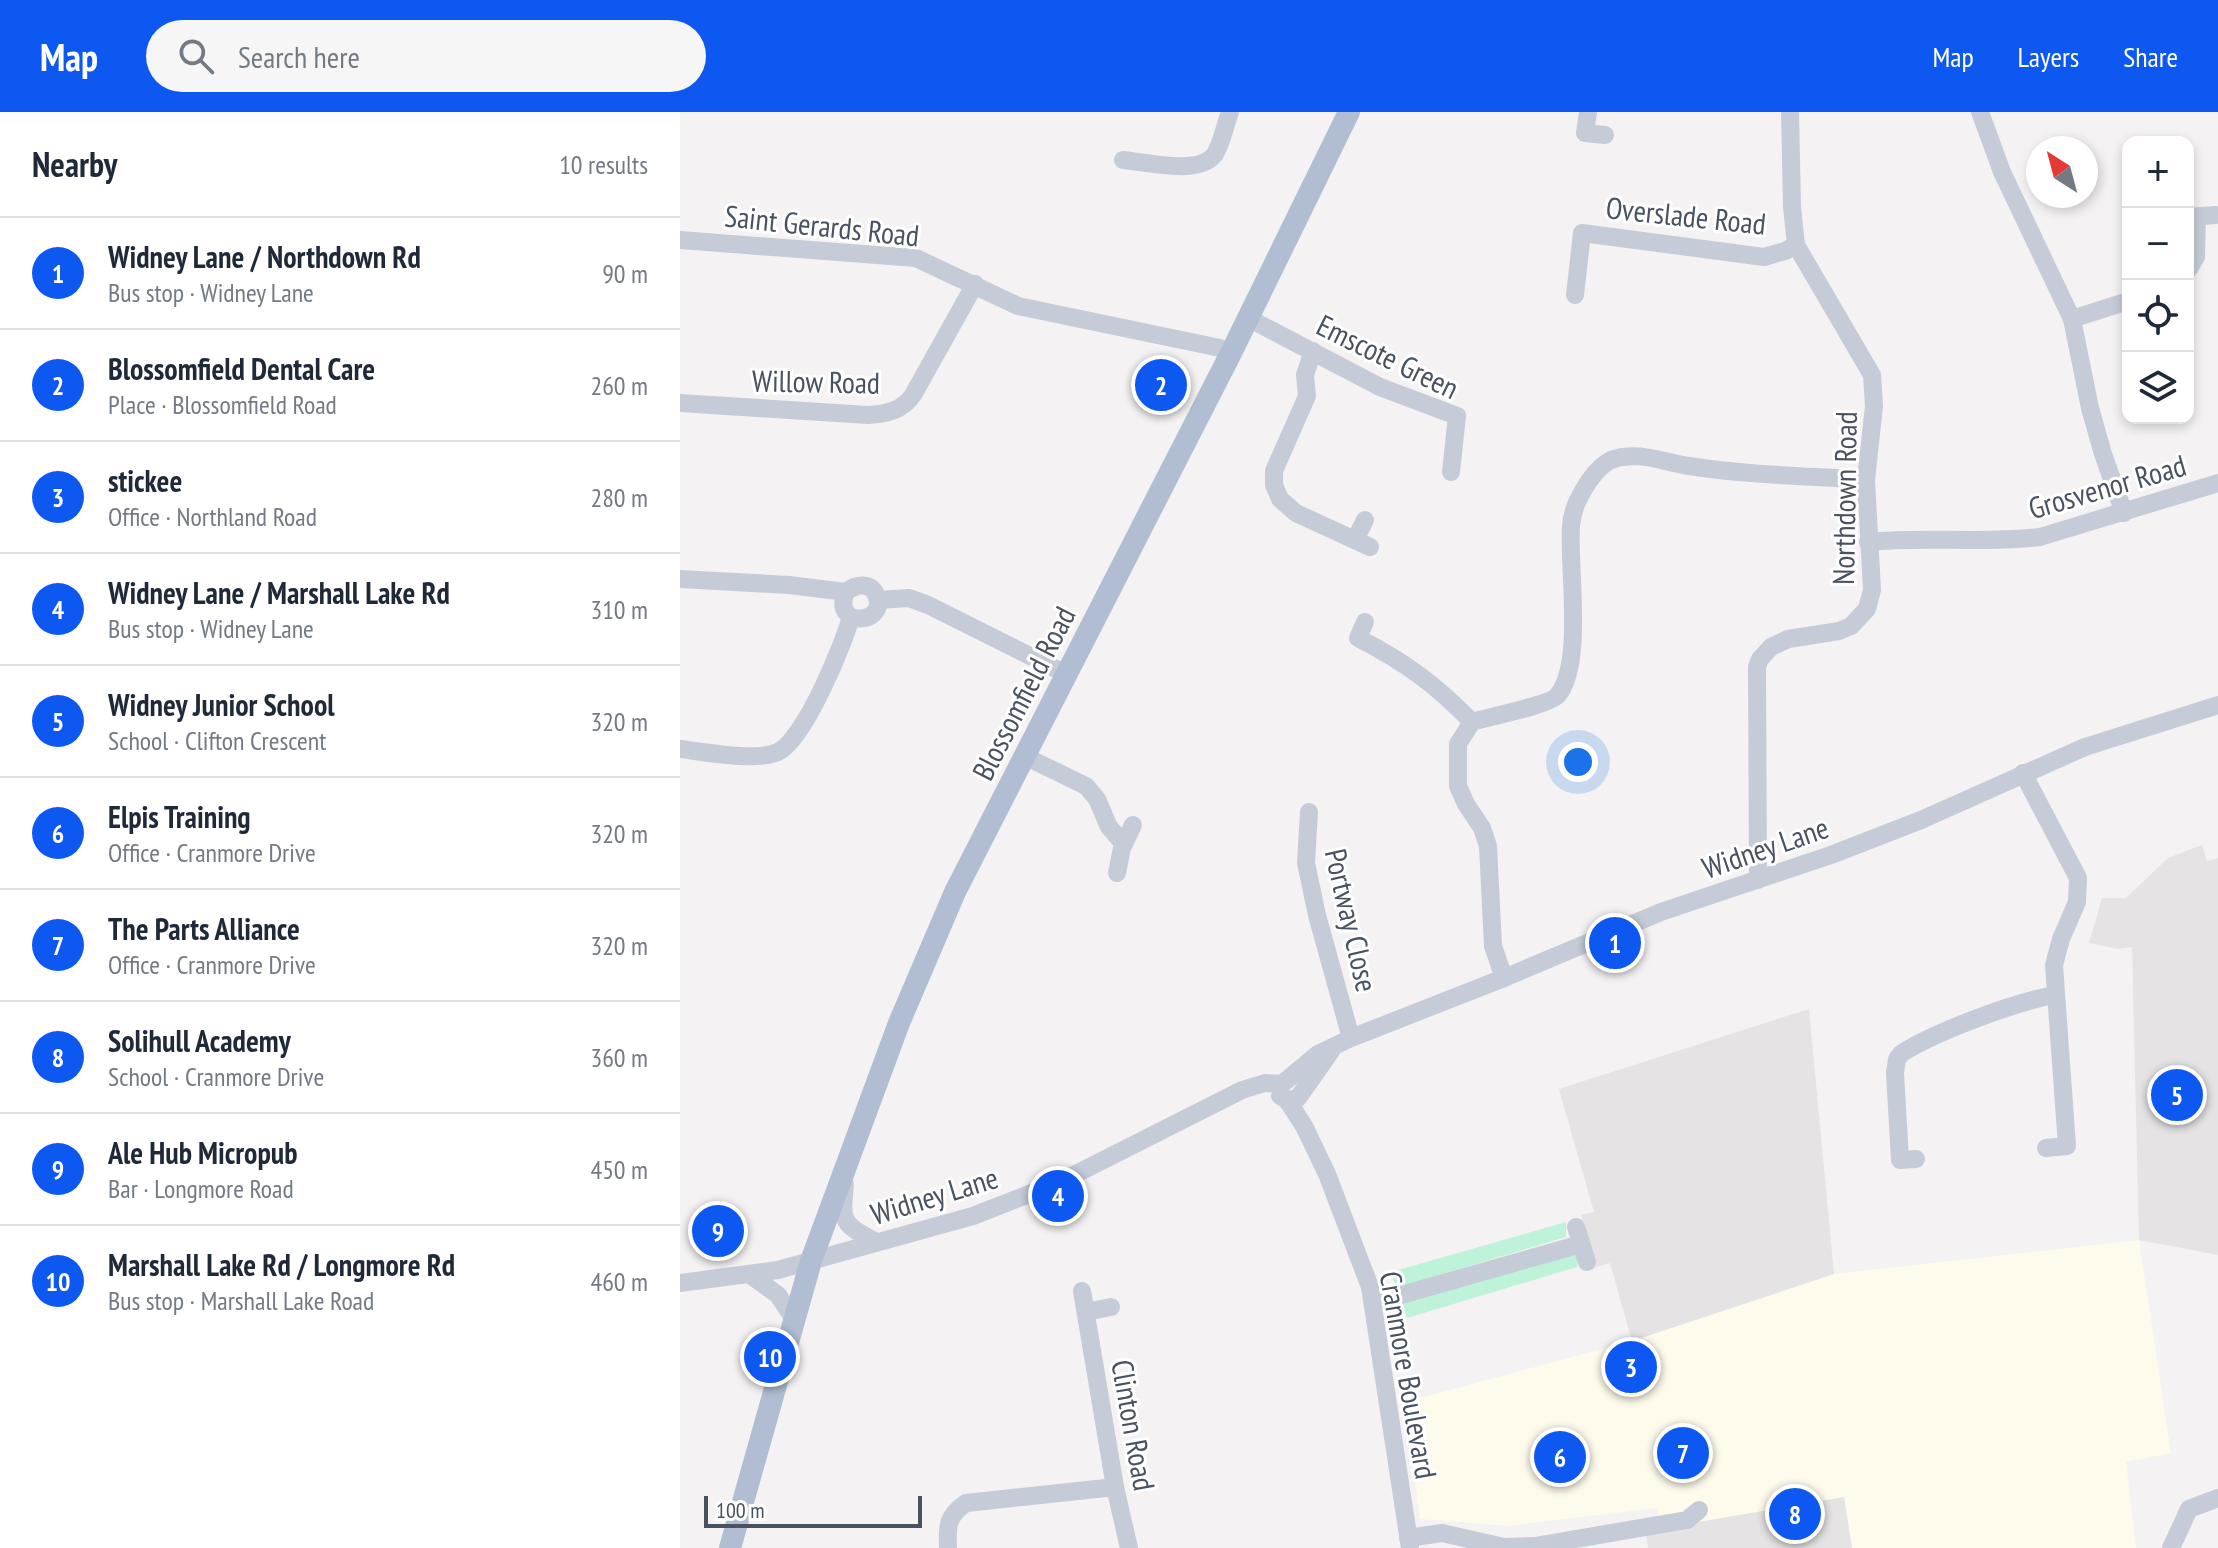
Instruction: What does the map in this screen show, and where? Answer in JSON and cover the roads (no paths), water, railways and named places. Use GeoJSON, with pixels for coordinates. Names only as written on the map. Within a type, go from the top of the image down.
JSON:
{"type":"FeatureCollection","features":[{"type":"Feature","properties":{"kind":"main road","name":"Blossomfield Road"},"geometry":{"type":"LineString","coordinates":[[730,1548],[811,1261],[899,1023],[955,892],[1230,355],[1349,112]]}},
{"type":"Feature","properties":{"kind":"street"},"geometry":{"type":"LineString","coordinates":[[1123,160],[1188,167],[1202,164],[1215,154],[1230,112]]}},
{"type":"Feature","properties":{"kind":"street"},"geometry":{"type":"LineString","coordinates":[[1588,112],[1585,133],[1605,135]]}},
{"type":"Feature","properties":{"kind":"street","name":"Northdown Road"},"geometry":{"type":"LineString","coordinates":[[1758,880],[1757,667],[1760,659],[1771,647],[1788,639],[1839,631],[1862,617],[1872,590],[1866,480],[1874,406],[1872,375],[1796,245],[1790,112]]}},
{"type":"Feature","properties":{"kind":"street"},"geometry":{"type":"LineString","coordinates":[[1980,112],[2002,172],[2072,319],[2090,408],[2124,513]]}},
{"type":"Feature","properties":{"kind":"street"},"geometry":{"type":"LineString","coordinates":[[2194,217],[2216,215]]}},
{"type":"Feature","properties":{"kind":"street","name":"Overslade Road"},"geometry":{"type":"LineString","coordinates":[[1575,295],[1582,233],[1764,257],[1796,245]]}},
{"type":"Feature","properties":{"kind":"street"},"geometry":{"type":"LineString","coordinates":[[2194,237],[2194,260]]}},
{"type":"Feature","properties":{"kind":"street","name":"Saint Gerards Road"},"geometry":{"type":"LineString","coordinates":[[680,240],[916,258],[1018,306],[1220,348],[1230,355]]}},
{"type":"Feature","properties":{"kind":"street","name":"Willow Road"},"geometry":{"type":"LineString","coordinates":[[680,403],[886,414],[899,408],[913,395],[975,284]]}},
{"type":"Feature","properties":{"kind":"street"},"geometry":{"type":"LineString","coordinates":[[2072,319],[2122,303]]}},
{"type":"Feature","properties":{"kind":"street","name":"Emscote Green"},"geometry":{"type":"LineString","coordinates":[[1248,318],[1380,387],[1457,416],[1451,472]]}},
{"type":"Feature","properties":{"kind":"street"},"geometry":{"type":"LineString","coordinates":[[1313,351],[1305,375],[1307,396],[1274,471],[1274,485],[1280,499],[1296,513],[1363,544],[1365,520]]}},
{"type":"Feature","properties":{"kind":"street"},"geometry":{"type":"LineString","coordinates":[[1504,978],[1491,934],[1488,846],[1482,828],[1458,786],[1458,744],[1472,722],[1507,711],[1547,704],[1559,694],[1570,659],[1572,631],[1571,524],[1578,499],[1593,475],[1610,461],[1640,455],[1690,466],[1866,480]]}},
{"type":"Feature","properties":{"kind":"street","name":"Grosvenor Road"},"geometry":{"type":"LineString","coordinates":[[1868,542],[1898,539],[2010,541],[2040,537],[2218,483]]}},
{"type":"Feature","properties":{"kind":"street"},"geometry":{"type":"LineString","coordinates":[[680,579],[789,585],[846,592],[861,585],[870,587],[878,600],[876,611],[870,617],[858,620],[851,617],[844,610],[846,592]]}},
{"type":"Feature","properties":{"kind":"street"},"geometry":{"type":"LineString","coordinates":[[878,600],[909,598],[928,605],[1066,674]]}},
{"type":"Feature","properties":{"kind":"street"},"geometry":{"type":"LineString","coordinates":[[680,749],[760,756],[780,751],[796,737],[842,650],[851,617]]}},
{"type":"Feature","properties":{"kind":"street"},"geometry":{"type":"LineString","coordinates":[[1365,622],[1358,638],[1438,688],[1472,722]]}},
{"type":"Feature","properties":{"kind":"street","name":"Widney Lane"},"geometry":{"type":"LineString","coordinates":[[680,1283],[778,1270],[973,1216],[1062,1181],[1242,1090],[1265,1083],[1291,1091],[1318,1054],[1351,1038],[1661,912],[1921,820],[2085,747],[2218,705]]}},
{"type":"Feature","properties":{"kind":"street"},"geometry":{"type":"LineString","coordinates":[[1024,756],[1086,786],[1097,799],[1109,827],[1124,844]]}},
{"type":"Feature","properties":{"kind":"street"},"geometry":{"type":"LineString","coordinates":[[2023,773],[2078,878],[2077,902],[2054,965],[2067,1146],[2046,1148]]}},
{"type":"Feature","properties":{"kind":"street","name":"Portway Close"},"geometry":{"type":"LineString","coordinates":[[1309,812],[1306,863],[1351,1038]]}},
{"type":"Feature","properties":{"kind":"street"},"geometry":{"type":"LineString","coordinates":[[1117,873],[1124,844],[1133,825]]}},
{"type":"Feature","properties":{"kind":"street"},"geometry":{"type":"LineString","coordinates":[[1916,1159],[1900,1160],[1895,1073],[1897,1059],[1902,1053],[2006,1009],[2054,995]]}},
{"type":"Feature","properties":{"kind":"street","name":"Cranmore Boulevard"},"geometry":{"type":"LineString","coordinates":[[1291,1091],[1363,1266],[1373,1303],[1409,1543]]}},
{"type":"Feature","properties":{"kind":"street"},"geometry":{"type":"LineString","coordinates":[[849,1154],[842,1213],[849,1226],[876,1242]]}},
{"type":"Feature","properties":{"kind":"street"},"geometry":{"type":"LineString","coordinates":[[1373,1303],[1578,1236],[1587,1262]]}},
{"type":"Feature","properties":{"kind":"street"},"geometry":{"type":"LineString","coordinates":[[749,1274],[778,1295],[794,1319]]}},
{"type":"Feature","properties":{"kind":"street","name":"Clinton Road"},"geometry":{"type":"LineString","coordinates":[[1082,1291],[1115,1487],[1129,1548]]}},
{"type":"Feature","properties":{"kind":"street"},"geometry":{"type":"LineString","coordinates":[[1086,1312],[1111,1307]]}},
{"type":"Feature","properties":{"kind":"street"},"geometry":{"type":"LineString","coordinates":[[948,1548],[947,1522],[955,1510],[966,1503],[1115,1487]]}},
{"type":"Feature","properties":{"kind":"street"},"geometry":{"type":"LineString","coordinates":[[2171,1548],[2189,1509],[2218,1498]]}},
{"type":"Feature","properties":{"kind":"street"},"geometry":{"type":"LineString","coordinates":[[1409,1543],[1442,1533],[1504,1547],[1535,1546],[1687,1520],[1699,1510]]}},
{"type":"Feature","properties":{"kind":"street"},"geometry":{"type":"LineString","coordinates":[[1639,1528],[1642,1548]]}},
{"type":"Feature","properties":{"kind":"place","name":"Blossomfield Dental Care"},"geometry":{"type":"Point","coordinates":[1161,385]}},
{"type":"Feature","properties":{"kind":"place","name":"Widney Lane / Northdown Rd"},"geometry":{"type":"Point","coordinates":[1615,943]}},
{"type":"Feature","properties":{"kind":"place","name":"Widney Junior School"},"geometry":{"type":"Point","coordinates":[2177,1095]}},
{"type":"Feature","properties":{"kind":"place","name":"Widney Lane / Marshall Lake Rd"},"geometry":{"type":"Point","coordinates":[1058,1196]}},
{"type":"Feature","properties":{"kind":"place","name":"Ale Hub Micropub"},"geometry":{"type":"Point","coordinates":[718,1231]}},
{"type":"Feature","properties":{"kind":"place","name":"Marshall Lake Rd / Longmore Rd"},"geometry":{"type":"Point","coordinates":[770,1357]}},
{"type":"Feature","properties":{"kind":"place","name":"stickee"},"geometry":{"type":"Point","coordinates":[1631,1367]}},
{"type":"Feature","properties":{"kind":"place","name":"The Parts Alliance"},"geometry":{"type":"Point","coordinates":[1683,1453]}},
{"type":"Feature","properties":{"kind":"place","name":"Elpis Training"},"geometry":{"type":"Point","coordinates":[1560,1457]}},
{"type":"Feature","properties":{"kind":"place","name":"Solihull Academy"},"geometry":{"type":"Point","coordinates":[1795,1514]}}]}
